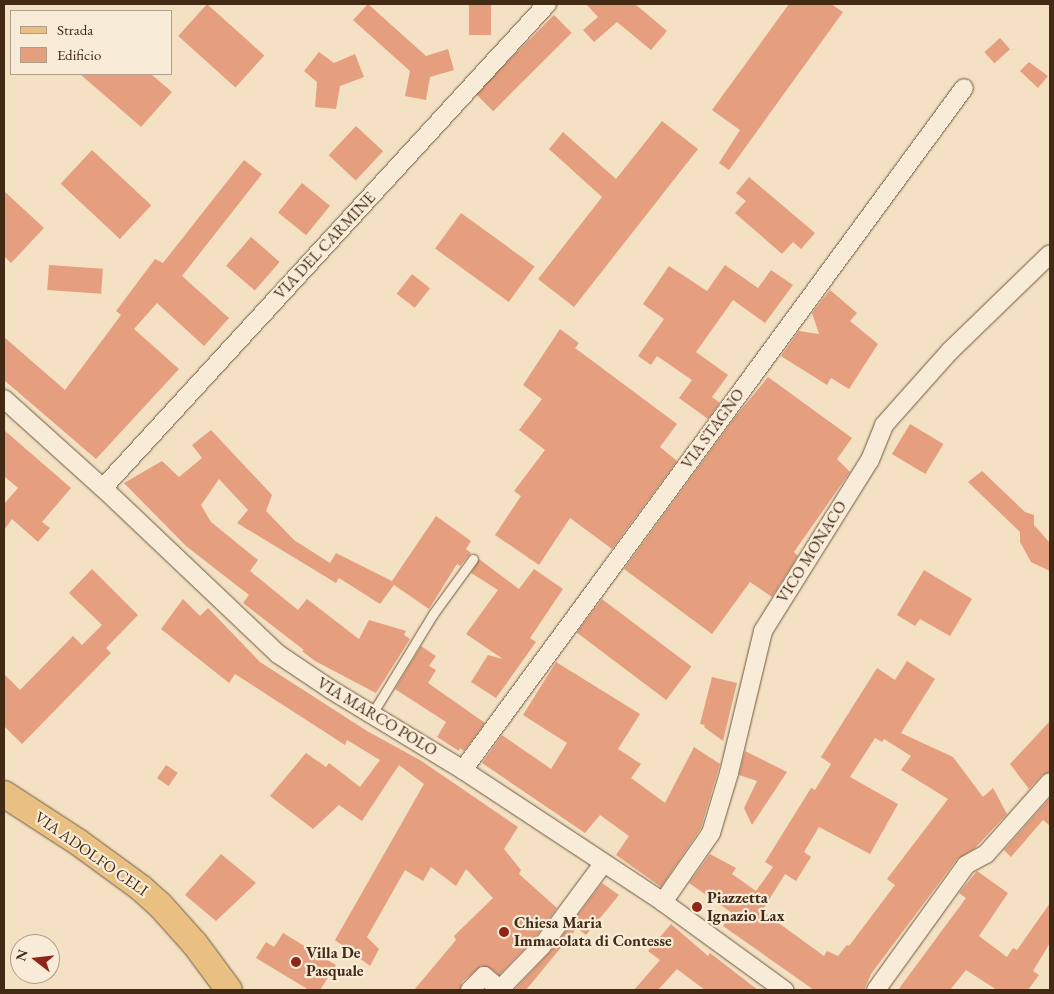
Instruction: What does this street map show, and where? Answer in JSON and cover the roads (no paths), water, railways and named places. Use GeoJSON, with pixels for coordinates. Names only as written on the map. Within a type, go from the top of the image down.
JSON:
{"type":"FeatureCollection","features":[{"type":"Feature","properties":{"kind":"main road","name":"VIA ADOLFO CELI"},"geometry":{"type":"LineString","coordinates":[[4,794],[78,842],[141,888],[190,938],[229,990]]}},
{"type":"Feature","properties":{"kind":"street","name":"VIA DEL CARMINE"},"geometry":{"type":"LineString","coordinates":[[103,488],[548,4]]}},
{"type":"Feature","properties":{"kind":"street","name":"VIA STAGNO"},"geometry":{"type":"LineString","coordinates":[[463,770],[964,88]]}},
{"type":"Feature","properties":{"kind":"street","name":"VICO MONACO"},"geometry":{"type":"LineString","coordinates":[[663,902],[712,833],[729,773],[763,631],[870,460],[884,425],[950,351],[1050,254]]}},
{"type":"Feature","properties":{"kind":"street","name":"VIA MARCO POLO"},"geometry":{"type":"LineString","coordinates":[[4,399],[103,488],[278,654],[463,770],[663,902],[784,990]]}},
{"type":"Feature","properties":{"kind":"street"},"geometry":{"type":"LineString","coordinates":[[880,989],[966,865],[986,854],[1050,782]]}},
{"type":"Feature","properties":{"kind":"street"},"geometry":{"type":"LineString","coordinates":[[470,990],[484,976],[500,989],[542,946],[603,864]]}},
{"type":"Feature","properties":{"kind":"lane"},"geometry":{"type":"LineString","coordinates":[[372,714],[434,614],[473,559]]}},
{"type":"Feature","properties":{"kind":"place","name":"Piazzetta Ignazio Lax"},"geometry":{"type":"Point","coordinates":[697,907]}},
{"type":"Feature","properties":{"kind":"place","name":"Chiesa Maria Immacolata di Contesse"},"geometry":{"type":"Point","coordinates":[504,932]}},
{"type":"Feature","properties":{"kind":"place","name":"Villa De Pasquale"},"geometry":{"type":"Point","coordinates":[296,962]}}]}
